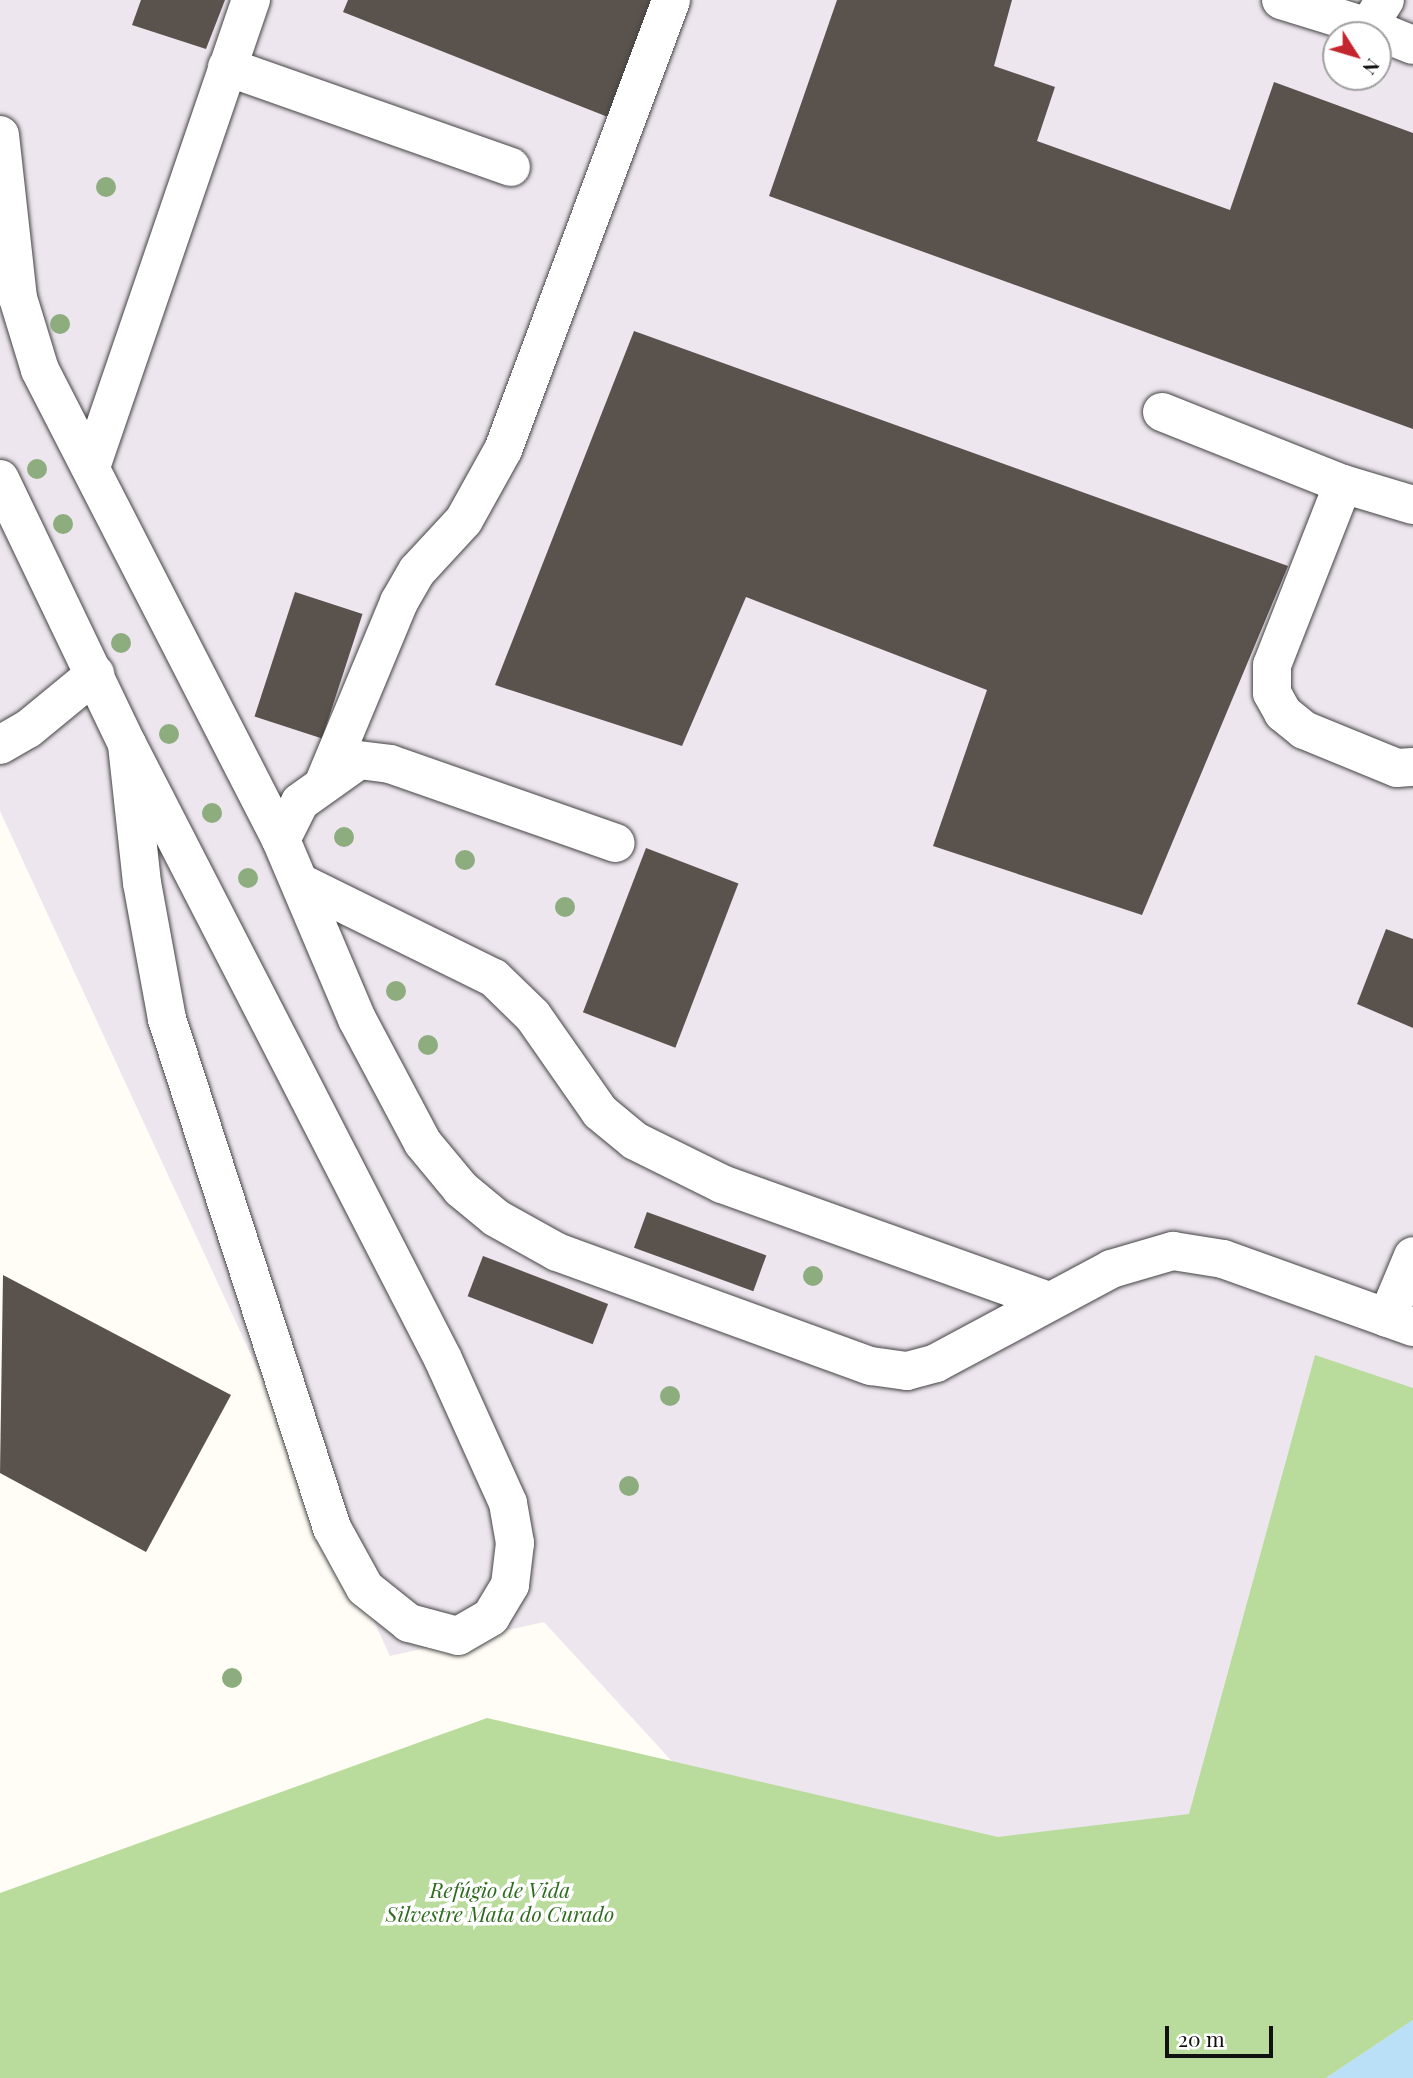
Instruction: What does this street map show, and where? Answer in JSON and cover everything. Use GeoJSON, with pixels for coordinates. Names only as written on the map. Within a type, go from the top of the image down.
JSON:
{"type":"FeatureCollection","features":[{"type":"Feature","properties":{"kind":"lane"},"geometry":{"type":"LineString","coordinates":[[91,467],[251,0]]}},
{"type":"Feature","properties":{"kind":"lane"},"geometry":{"type":"LineString","coordinates":[[324,780],[398,602],[417,571],[464,520],[503,450],[671,0]]}},
{"type":"Feature","properties":{"kind":"lane"},"geometry":{"type":"LineString","coordinates":[[1281,0],[1376,14],[1413,45]]}},
{"type":"Feature","properties":{"kind":"lane"},"geometry":{"type":"LineString","coordinates":[[227,67],[511,167]]}},
{"type":"Feature","properties":{"kind":"lane"},"geometry":{"type":"LineString","coordinates":[[0,135],[18,298],[40,370],[281,840],[357,1019],[423,1143],[461,1189],[496,1219],[557,1252],[871,1366],[907,1371],[936,1363],[1111,1269],[1173,1251],[1223,1259],[1400,1323],[1413,1255]]}},
{"type":"Feature","properties":{"kind":"lane"},"geometry":{"type":"LineString","coordinates":[[1162,412],[1343,485],[1413,505]]}},
{"type":"Feature","properties":{"kind":"lane"},"geometry":{"type":"LineString","coordinates":[[0,479],[127,744],[443,1359],[508,1503],[515,1543],[510,1585],[491,1617],[458,1636],[409,1623],[365,1588],[332,1528],[167,1019],[142,883],[127,744]]}},
{"type":"Feature","properties":{"kind":"lane"},"geometry":{"type":"LineString","coordinates":[[1343,485],[1272,665],[1272,693],[1283,713],[1304,730],[1397,768],[1413,767]]}},
{"type":"Feature","properties":{"kind":"lane"},"geometry":{"type":"LineString","coordinates":[[0,745],[28,729],[95,674]]}},
{"type":"Feature","properties":{"kind":"lane"},"geometry":{"type":"LineString","coordinates":[[281,840],[300,802],[324,780],[359,760],[390,764],[616,843]]}},
{"type":"Feature","properties":{"kind":"lane"},"geometry":{"type":"LineString","coordinates":[[301,883],[494,978],[533,1016],[600,1112],[635,1141],[722,1184],[1049,1301]]}},
{"type":"Feature","properties":{"kind":"shaded area"},"geometry":{"type":"Polygon","coordinates":[[[0,0],[1413,0],[1413,2078],[963,2078],[544,1622],[390,1656],[0,811],[0,0]]]}},
{"type":"Feature","properties":{"kind":"green space","name":"Refúgio de Vida Silvestre Mata do Curado"},"geometry":{"type":"Polygon","coordinates":[[[1315,1355],[1413,1388],[1413,2020],[1326,2078],[0,2078],[0,1893],[487,1718],[998,1837],[1189,1814],[1315,1355]]]}},
{"type":"Feature","properties":{"kind":"water"},"geometry":{"type":"Polygon","coordinates":[[[1413,2020],[1413,2078],[1326,2078],[1413,2020]]]}},
{"type":"Feature","properties":{"kind":"building"},"geometry":{"type":"Polygon","coordinates":[[[141,0],[225,0],[206,49],[132,25],[141,0]]]}},
{"type":"Feature","properties":{"kind":"building"},"geometry":{"type":"Polygon","coordinates":[[[348,0],[668,0],[623,123],[343,12],[348,0]]]}},
{"type":"Feature","properties":{"kind":"building"},"geometry":{"type":"Polygon","coordinates":[[[837,0],[1012,0],[994,66],[1055,87],[1037,141],[1230,210],[1274,82],[1413,133],[1413,429],[769,196],[837,0]]]}},
{"type":"Feature","properties":{"kind":"building"},"geometry":{"type":"Polygon","coordinates":[[[634,331],[1288,566],[1142,915],[933,846],[987,690],[746,597],[682,746],[495,685],[634,331]]]}},
{"type":"Feature","properties":{"kind":"building"},"geometry":{"type":"Polygon","coordinates":[[[295,592],[363,614],[322,739],[255,717],[295,592]]]}},
{"type":"Feature","properties":{"kind":"building"},"geometry":{"type":"Polygon","coordinates":[[[646,848],[738,883],[675,1048],[583,1012],[646,848]]]}},
{"type":"Feature","properties":{"kind":"building"},"geometry":{"type":"Polygon","coordinates":[[[1386,929],[1413,939],[1413,1028],[1357,1004],[1386,929]]]}},
{"type":"Feature","properties":{"kind":"building"},"geometry":{"type":"Polygon","coordinates":[[[647,1212],[766,1255],[753,1291],[634,1248],[647,1212]]]}},
{"type":"Feature","properties":{"kind":"building"},"geometry":{"type":"Polygon","coordinates":[[[483,1256],[608,1304],[593,1344],[468,1296],[483,1256]]]}},
{"type":"Feature","properties":{"kind":"building"},"geometry":{"type":"Polygon","coordinates":[[[3,1275],[231,1395],[146,1552],[0,1473],[3,1275]]]}}]}
